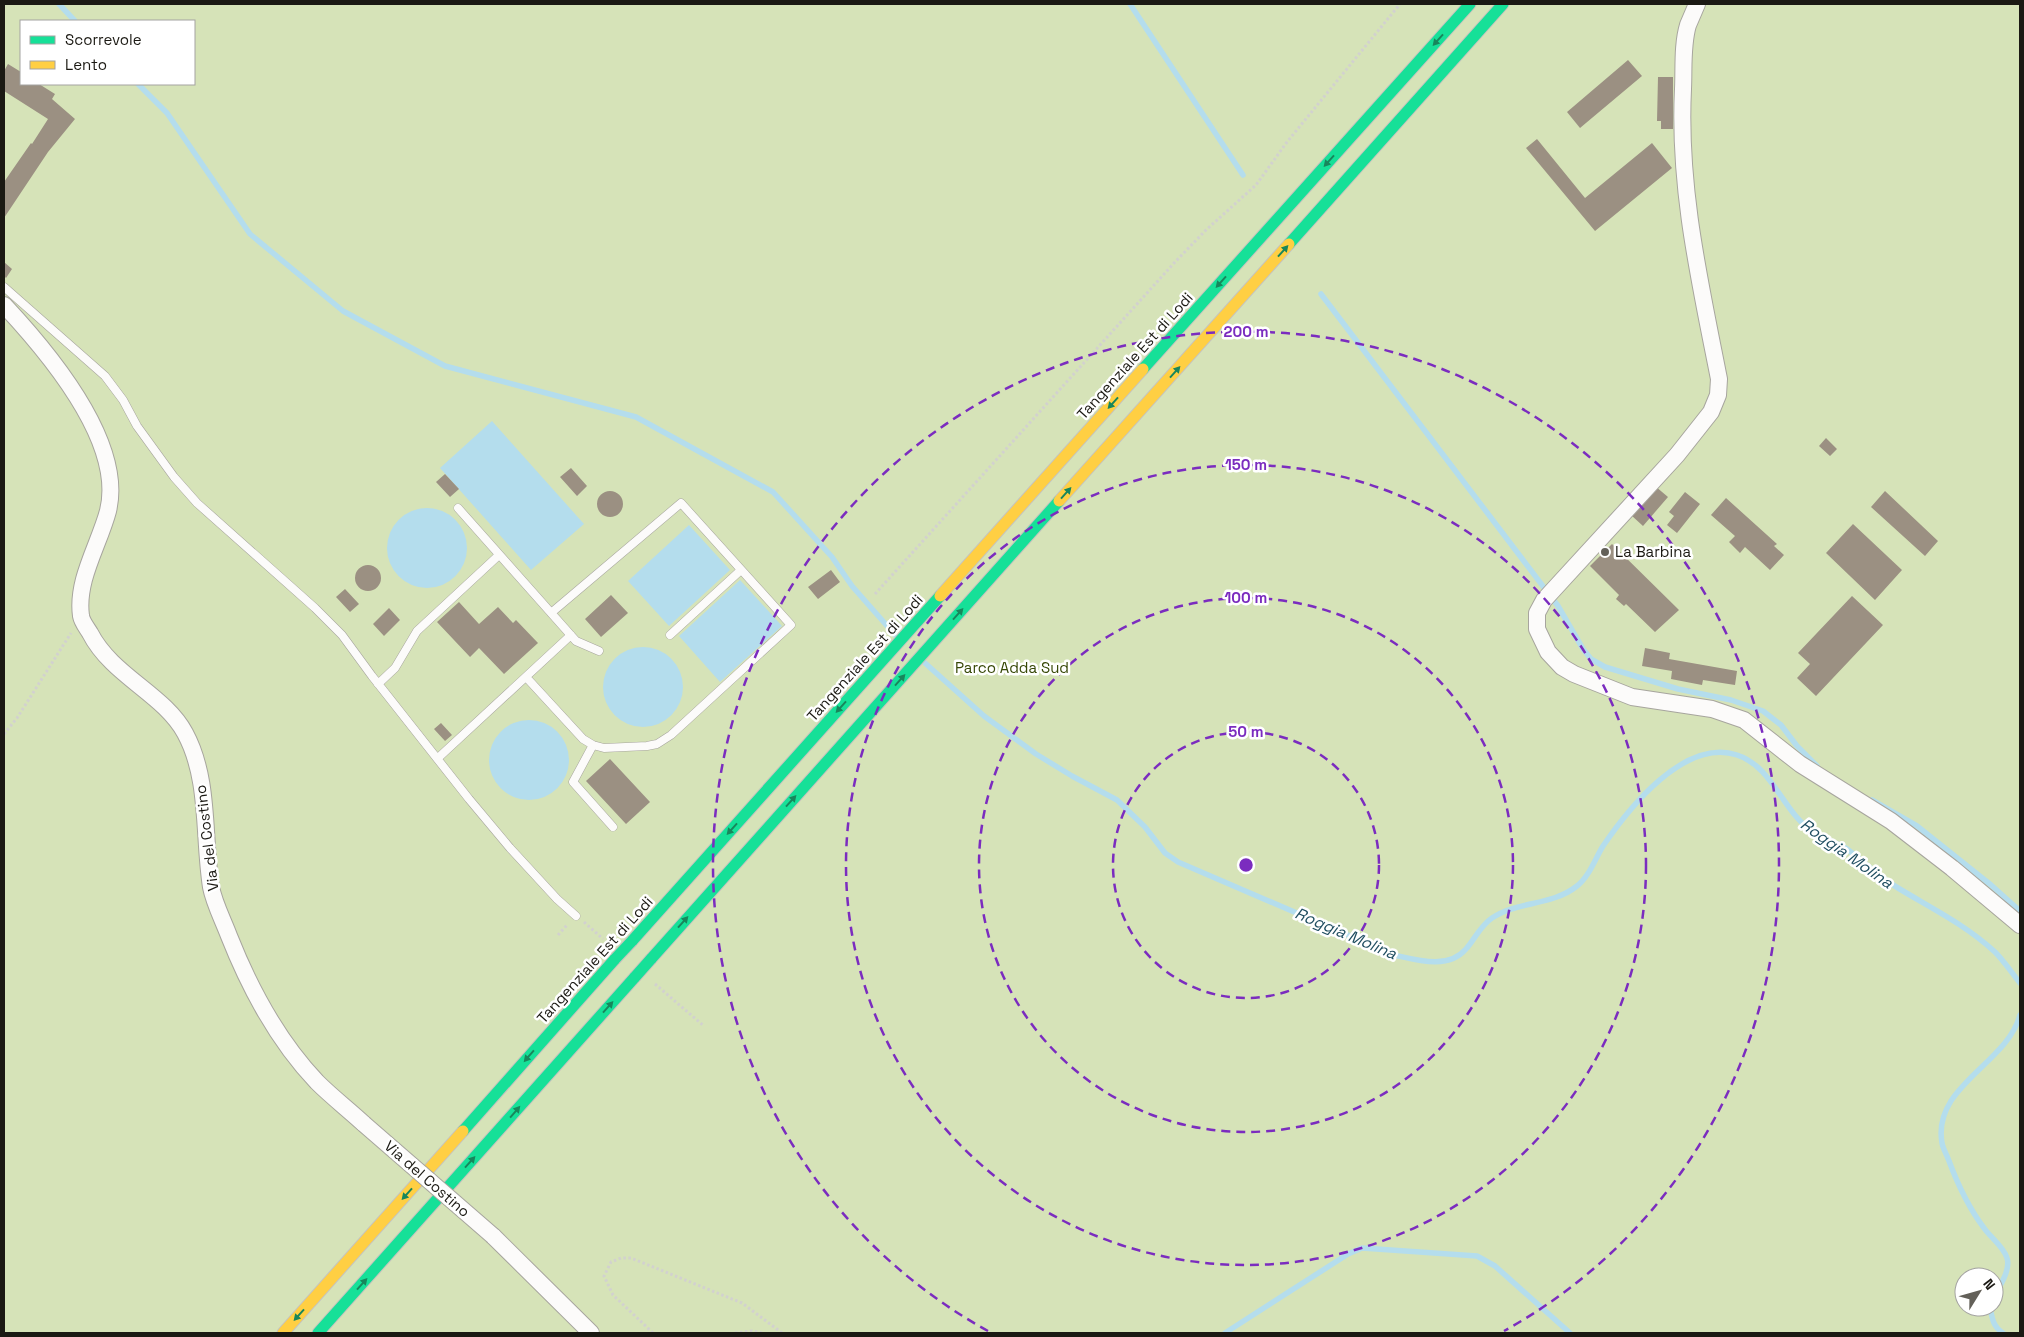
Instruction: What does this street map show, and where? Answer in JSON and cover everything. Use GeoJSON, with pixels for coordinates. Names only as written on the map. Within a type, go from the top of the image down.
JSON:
{"type":"FeatureCollection","features":[{"type":"Feature","properties":{"kind":"highway","name":"Tangenziale Est di Lodi"},"geometry":{"type":"LineString","coordinates":[[283,1333],[1470,4]]}},
{"type":"Feature","properties":{"kind":"highway"},"geometry":{"type":"LineString","coordinates":[[318,1333],[1503,4]]}},
{"type":"Feature","properties":{"kind":"street"},"geometry":{"type":"LineString","coordinates":[[1697,4],[1688,25],[1685,43],[1681,130],[1682,157],[1695,258],[1719,379],[1718,395],[1711,412],[1677,455],[1549,594],[1537,613],[1537,628],[1548,652],[1562,666],[1574,674],[1632,697],[1712,709],[1744,720],[1800,764],[1892,821],[2020,925]]}},
{"type":"Feature","properties":{"kind":"street"},"geometry":{"type":"LineString","coordinates":[[4,305],[62,373],[86,412],[103,450],[111,484],[109,508],[102,532],[87,567],[82,592],[81,618]]}},
{"type":"Feature","properties":{"kind":"street","name":"Via del Costino"},"geometry":{"type":"LineString","coordinates":[[81,618],[107,660],[158,702],[181,726],[192,747],[201,779],[212,890],[235,951],[255,994],[282,1039],[317,1082],[493,1236],[591,1333]]}},
{"type":"Feature","properties":{"kind":"lane"},"geometry":{"type":"LineString","coordinates":[[4,287],[105,376],[123,400],[137,426],[174,477],[197,503],[342,635],[378,684],[469,799],[510,848],[557,899],[576,916]]}},
{"type":"Feature","properties":{"kind":"lane"},"geometry":{"type":"LineString","coordinates":[[526,677],[583,739],[593,745],[604,748],[647,746],[657,744],[672,735],[791,625],[681,503],[644,536],[603,567],[551,613]]}},
{"type":"Feature","properties":{"kind":"lane"},"geometry":{"type":"LineString","coordinates":[[458,508],[576,641],[599,650]]}},
{"type":"Feature","properties":{"kind":"lane"},"geometry":{"type":"LineString","coordinates":[[378,684],[395,668],[417,631],[499,555]]}},
{"type":"Feature","properties":{"kind":"lane"},"geometry":{"type":"LineString","coordinates":[[670,635],[741,570]]}},
{"type":"Feature","properties":{"kind":"lane"},"geometry":{"type":"LineString","coordinates":[[438,758],[571,635]]}},
{"type":"Feature","properties":{"kind":"lane"},"geometry":{"type":"LineString","coordinates":[[593,745],[573,782],[613,827]]}},
{"type":"Feature","properties":{"kind":"path"},"geometry":{"type":"LineString","coordinates":[[875,594],[1176,262],[1206,230],[1256,185],[1287,142],[1400,4]]}},
{"type":"Feature","properties":{"kind":"path"},"geometry":{"type":"LineString","coordinates":[[4,734],[17,718],[81,618]]}},
{"type":"Feature","properties":{"kind":"path"},"geometry":{"type":"LineString","coordinates":[[653,1333],[613,1295],[604,1276],[611,1262],[621,1258],[631,1258],[742,1303],[782,1333]]}},
{"type":"Feature","properties":{"kind":"path"},"geometry":{"type":"LineString","coordinates":[[735,1333],[747,1331],[762,1333]]}},
{"type":"Feature","properties":{"kind":"green space","name":"Parco Adda Sud"},"geometry":{"type":"Polygon","coordinates":[[[4,4],[2020,4],[2020,1333],[4,1333],[4,4]]]}},
{"type":"Feature","properties":{"kind":"water"},"geometry":{"type":"Polygon","coordinates":[[[492,421],[584,524],[531,570],[440,468],[492,421]]]}},
{"type":"Feature","properties":{"kind":"water"},"geometry":{"type":"Polygon","coordinates":[[[427,508],[442,511],[455,520],[464,533],[467,548],[464,563],[455,576],[442,585],[427,588],[412,585],[399,576],[390,563],[387,548],[390,533],[399,520],[412,511],[427,508]]]}},
{"type":"Feature","properties":{"kind":"water"},"geometry":{"type":"Polygon","coordinates":[[[689,525],[730,570],[669,626],[628,581],[689,525]]]}},
{"type":"Feature","properties":{"kind":"water"},"geometry":{"type":"Polygon","coordinates":[[[740,580],[782,626],[720,682],[679,636],[740,580]]]}},
{"type":"Feature","properties":{"kind":"water"},"geometry":{"type":"Polygon","coordinates":[[[643,647],[658,650],[671,659],[680,672],[683,687],[680,702],[671,715],[658,724],[643,727],[628,724],[615,715],[606,702],[603,687],[606,672],[615,659],[628,650],[643,647]]]}},
{"type":"Feature","properties":{"kind":"water"},"geometry":{"type":"Polygon","coordinates":[[[529,720],[544,723],[557,732],[566,745],[569,760],[566,775],[557,788],[544,797],[529,800],[514,797],[501,788],[492,775],[489,760],[492,745],[501,732],[514,723],[529,720]]]}},
{"type":"Feature","properties":{"kind":"building"},"geometry":{"type":"Polygon","coordinates":[[[1628,60],[1642,76],[1580,128],[1567,112],[1628,60]]]}},
{"type":"Feature","properties":{"kind":"building"},"geometry":{"type":"Polygon","coordinates":[[[8,64],[20,71],[20,85],[41,85],[55,94],[52,99],[75,119],[48,152],[4,218],[4,182],[48,119],[4,91],[4,71],[8,64]]]}},
{"type":"Feature","properties":{"kind":"building"},"geometry":{"type":"Polygon","coordinates":[[[1658,77],[1673,77],[1673,129],[1661,129],[1661,121],[1657,121],[1658,77]]]}},
{"type":"Feature","properties":{"kind":"building"},"geometry":{"type":"Polygon","coordinates":[[[1537,139],[1585,198],[1652,143],[1672,168],[1595,231],[1526,148],[1537,139]]]}},
{"type":"Feature","properties":{"kind":"building"},"geometry":{"type":"Polygon","coordinates":[[[4,262],[12,269],[6,278],[4,276],[4,262]]]}},
{"type":"Feature","properties":{"kind":"building"},"geometry":{"type":"Polygon","coordinates":[[[1826,438],[1837,449],[1830,456],[1819,446],[1826,438]]]}},
{"type":"Feature","properties":{"kind":"building"},"geometry":{"type":"Polygon","coordinates":[[[571,468],[587,486],[577,496],[560,477],[571,468]]]}},
{"type":"Feature","properties":{"kind":"building"},"geometry":{"type":"Polygon","coordinates":[[[445,474],[459,489],[450,497],[436,482],[445,474]]]}},
{"type":"Feature","properties":{"kind":"building"},"geometry":{"type":"Polygon","coordinates":[[[1655,486],[1668,497],[1643,526],[1631,515],[1655,486]]]}},
{"type":"Feature","properties":{"kind":"building"},"geometry":{"type":"Polygon","coordinates":[[[610,491],[619,495],[623,504],[619,513],[610,517],[601,513],[597,504],[601,495],[610,491]]]}},
{"type":"Feature","properties":{"kind":"building"},"geometry":{"type":"Polygon","coordinates":[[[1885,491],[1938,541],[1925,556],[1871,507],[1885,491]]]}},
{"type":"Feature","properties":{"kind":"building"},"geometry":{"type":"Polygon","coordinates":[[[1685,492],[1700,504],[1677,533],[1667,525],[1674,516],[1669,512],[1685,492]]]}},
{"type":"Feature","properties":{"kind":"building"},"geometry":{"type":"Polygon","coordinates":[[[1726,498],[1777,544],[1774,546],[1784,555],[1770,570],[1745,547],[1740,553],[1729,542],[1735,536],[1711,515],[1726,498]]]}},
{"type":"Feature","properties":{"kind":"building"},"geometry":{"type":"Polygon","coordinates":[[[1853,524],[1902,570],[1875,600],[1826,553],[1853,524]]]}},
{"type":"Feature","properties":{"kind":"building"},"geometry":{"type":"Polygon","coordinates":[[[1612,544],[1679,610],[1655,632],[1626,604],[1624,606],[1616,599],[1619,595],[1590,566],[1612,544]]]}},
{"type":"Feature","properties":{"kind":"building"},"geometry":{"type":"Polygon","coordinates":[[[368,565],[377,569],[381,578],[377,587],[368,591],[359,587],[355,578],[359,569],[368,565]]]}},
{"type":"Feature","properties":{"kind":"building"},"geometry":{"type":"Polygon","coordinates":[[[831,570],[840,582],[818,599],[808,587],[831,570]]]}},
{"type":"Feature","properties":{"kind":"building"},"geometry":{"type":"Polygon","coordinates":[[[345,589],[359,604],[350,612],[336,597],[345,589]]]}},
{"type":"Feature","properties":{"kind":"building"},"geometry":{"type":"Polygon","coordinates":[[[611,595],[628,613],[601,637],[585,619],[611,595]]]}},
{"type":"Feature","properties":{"kind":"building"},"geometry":{"type":"Polygon","coordinates":[[[1852,596],[1883,625],[1816,696],[1797,678],[1810,664],[1798,653],[1852,596]]]}},
{"type":"Feature","properties":{"kind":"building"},"geometry":{"type":"Polygon","coordinates":[[[459,602],[479,624],[498,607],[513,623],[516,620],[538,643],[504,674],[479,648],[470,657],[437,622],[459,602]]]}},
{"type":"Feature","properties":{"kind":"building"},"geometry":{"type":"Polygon","coordinates":[[[389,608],[400,620],[384,636],[373,624],[389,608]]]}},
{"type":"Feature","properties":{"kind":"building"},"geometry":{"type":"Polygon","coordinates":[[[1645,648],[1670,653],[1669,659],[1737,671],[1735,685],[1703,680],[1702,685],[1671,679],[1672,671],[1642,666],[1645,648]]]}},
{"type":"Feature","properties":{"kind":"building"},"geometry":{"type":"Polygon","coordinates":[[[441,723],[452,735],[445,741],[434,729],[441,723]]]}},
{"type":"Feature","properties":{"kind":"building"},"geometry":{"type":"Polygon","coordinates":[[[610,759],[650,802],[626,824],[586,781],[610,759]]]}},
{"type":"Feature","properties":{"kind":"waterway"},"geometry":{"type":"LineString","coordinates":[[59,4],[74,20]]}},
{"type":"Feature","properties":{"kind":"waterway"},"geometry":{"type":"LineString","coordinates":[[1130,4],[1243,175]]}},
{"type":"Feature","properties":{"kind":"waterway"},"geometry":{"type":"LineString","coordinates":[[139,85],[167,113],[250,234],[343,311],[445,366],[636,417],[773,492],[832,557],[852,586],[896,636]]}},
{"type":"Feature","properties":{"kind":"waterway"},"geometry":{"type":"LineString","coordinates":[[1321,294],[1558,606],[1583,649],[1591,659],[1605,667],[1678,689],[1731,700],[1763,711],[1781,725],[1797,746],[1817,766]]}},
{"type":"Feature","properties":{"kind":"waterway","name":"Roggia Molina"},"geometry":{"type":"LineString","coordinates":[[925,663],[984,716],[1036,754],[1117,800],[1145,827],[1165,853],[1178,862],[1394,955],[1432,962],[1450,960],[1466,949],[1492,918],[1512,909],[1557,897],[1577,886],[1592,868],[1603,846],[1614,830],[1643,796],[1678,766],[1697,757],[1717,752],[1737,755],[1750,761],[1760,769],[1794,814],[1804,824],[1819,835],[1847,849],[1891,884],[1972,933],[1995,952],[2020,983]]}},
{"type":"Feature","properties":{"kind":"waterway"},"geometry":{"type":"LineString","coordinates":[[1872,800],[1917,826],[1991,885],[2020,911]]}},
{"type":"Feature","properties":{"kind":"waterway","name":"Roggia Molina"},"geometry":{"type":"LineString","coordinates":[[2004,1277],[2008,1263],[2007,1258],[1968,1204],[1942,1143],[1942,1123],[1948,1106],[1959,1090],[2001,1048],[2013,1032],[2020,1015]]}},
{"type":"Feature","properties":{"kind":"waterway"},"geometry":{"type":"LineString","coordinates":[[1225,1333],[1348,1254],[1362,1248],[1477,1256],[1495,1266],[1570,1333]]}},
{"type":"Feature","properties":{"kind":"waterway","name":"Roggia Molina"},"geometry":{"type":"LineString","coordinates":[[1992,1317],[1995,1325],[2003,1333]]}},
{"type":"Feature","properties":{"kind":"traffic: fast"},"geometry":{"type":"LineString","coordinates":[[1143,369],[1470,4]]}},
{"type":"Feature","properties":{"kind":"traffic: fast"},"geometry":{"type":"LineString","coordinates":[[1289,244],[1503,4]]}},
{"type":"Feature","properties":{"kind":"traffic: fast"},"geometry":{"type":"LineString","coordinates":[[651,959],[1059,501]]}},
{"type":"Feature","properties":{"kind":"traffic: fast"},"geometry":{"type":"LineString","coordinates":[[632,941],[940,596]]}},
{"type":"Feature","properties":{"kind":"traffic: fast"},"geometry":{"type":"LineString","coordinates":[[615,959],[632,941]]}},
{"type":"Feature","properties":{"kind":"traffic: fast"},"geometry":{"type":"LineString","coordinates":[[463,1131],[615,959]]}},
{"type":"Feature","properties":{"kind":"traffic: fast"},"geometry":{"type":"LineString","coordinates":[[635,977],[651,959]]}},
{"type":"Feature","properties":{"kind":"traffic: fast"},"geometry":{"type":"LineString","coordinates":[[318,1333],[635,977]]}},
{"type":"Feature","properties":{"kind":"traffic: slow"},"geometry":{"type":"LineString","coordinates":[[1059,501],[1289,244]]}},
{"type":"Feature","properties":{"kind":"traffic: slow"},"geometry":{"type":"LineString","coordinates":[[940,596],[1143,369]]}},
{"type":"Feature","properties":{"kind":"traffic: slow"},"geometry":{"type":"LineString","coordinates":[[283,1333],[463,1131]]}},
{"type":"Feature","properties":{"kind":"place","name":"La Barbina"},"geometry":{"type":"Point","coordinates":[1605,552]}}]}
